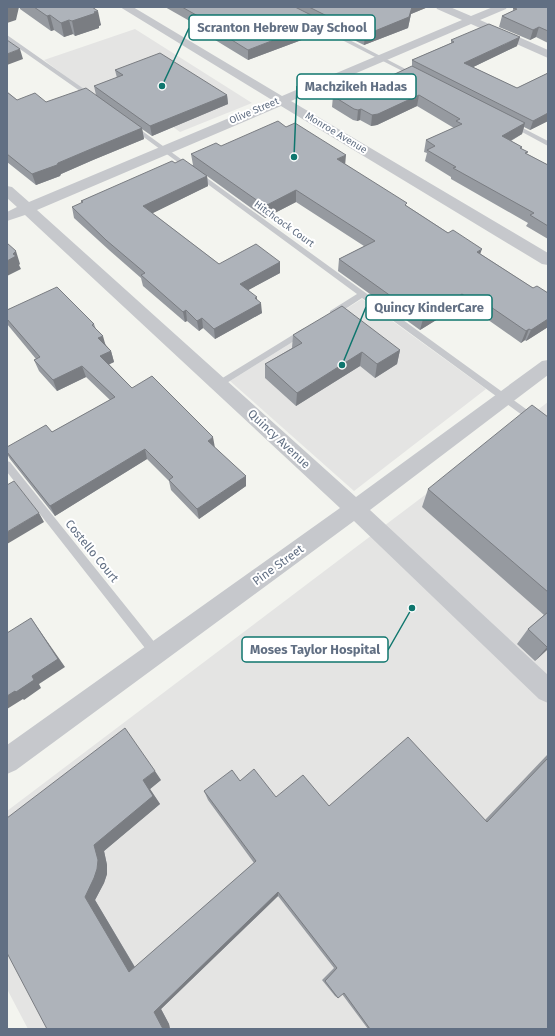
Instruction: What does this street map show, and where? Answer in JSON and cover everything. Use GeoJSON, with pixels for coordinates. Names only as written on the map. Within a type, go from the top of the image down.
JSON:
{"type":"FeatureCollection","features":[{"type":"Feature","properties":{"kind":"street","name":"Monroe Avenue"},"geometry":{"type":"LineString","coordinates":[[125,7],[548,260]]}},
{"type":"Feature","properties":{"kind":"street"},"geometry":{"type":"LineString","coordinates":[[441,7],[548,54]]}},
{"type":"Feature","properties":{"kind":"street","name":"Olive Street"},"geometry":{"type":"LineString","coordinates":[[7,217],[502,7]]}},
{"type":"Feature","properties":{"kind":"street","name":"Quincy Avenue"},"geometry":{"type":"LineString","coordinates":[[7,190],[355,509],[548,691]]}},
{"type":"Feature","properties":{"kind":"street","name":"Pine Street"},"geometry":{"type":"LineString","coordinates":[[7,761],[355,509],[548,366]]}},
{"type":"Feature","properties":{"kind":"lane"},"geometry":{"type":"LineString","coordinates":[[308,21],[423,80]]}},
{"type":"Feature","properties":{"kind":"lane"},"geometry":{"type":"LineString","coordinates":[[7,37],[97,100]]}},
{"type":"Feature","properties":{"kind":"lane"},"geometry":{"type":"LineString","coordinates":[[506,122],[548,144]]}},
{"type":"Feature","properties":{"kind":"lane","name":"Hitchcock Court"},"geometry":{"type":"LineString","coordinates":[[128,123],[548,430]]}},
{"type":"Feature","properties":{"kind":"lane"},"geometry":{"type":"LineString","coordinates":[[323,319],[362,295]]}},
{"type":"Feature","properties":{"kind":"lane"},"geometry":{"type":"LineString","coordinates":[[219,384],[310,328]]}},
{"type":"Feature","properties":{"kind":"lane","name":"Costello Court"},"geometry":{"type":"LineString","coordinates":[[7,465],[156,652]]}},
{"type":"Feature","properties":{"kind":"shaded area"},"geometry":{"type":"Polygon","coordinates":[[[135,29],[252,103],[180,132],[136,100],[110,110],[44,60],[135,29]]]}},
{"type":"Feature","properties":{"kind":"shaded area"},"geometry":{"type":"Polygon","coordinates":[[[362,299],[486,389],[354,491],[230,381],[362,299]]]}},
{"type":"Feature","properties":{"kind":"shaded area"},"geometry":{"type":"Polygon","coordinates":[[[548,402],[548,1029],[28,1029],[7,989],[7,811],[548,402]]]}},
{"type":"Feature","properties":{"kind":"building"},"geometry":{"type":"Polygon","coordinates":[[[34,7],[92,7],[98,11],[72,21],[69,20],[61,23],[50,15],[47,16],[34,7]]]}},
{"type":"Feature","properties":{"kind":"building"},"geometry":{"type":"Polygon","coordinates":[[[182,7],[295,7],[323,21],[248,50],[201,21],[205,20],[182,7]]]}},
{"type":"Feature","properties":{"kind":"building"},"geometry":{"type":"Polygon","coordinates":[[[309,7],[412,7],[409,17],[365,35],[309,7]]]}},
{"type":"Feature","properties":{"kind":"building"},"geometry":{"type":"Polygon","coordinates":[[[548,7],[548,31],[539,27],[533,30],[502,16],[517,9],[513,8],[548,7]]]}},
{"type":"Feature","properties":{"kind":"building"},"geometry":{"type":"Polygon","coordinates":[[[489,24],[520,37],[464,63],[517,88],[548,73],[548,113],[533,121],[412,60],[454,42],[451,40],[489,24]]]}},
{"type":"Feature","properties":{"kind":"building"},"geometry":{"type":"Polygon","coordinates":[[[7,40],[20,49],[7,54],[7,40]]]}},
{"type":"Feature","properties":{"kind":"building"},"geometry":{"type":"Polygon","coordinates":[[[160,53],[227,95],[150,126],[94,86],[123,75],[115,70],[160,53]]]}},
{"type":"Feature","properties":{"kind":"building"},"geometry":{"type":"Polygon","coordinates":[[[412,66],[525,123],[502,136],[528,152],[525,153],[548,165],[548,226],[530,215],[534,213],[453,168],[456,167],[427,150],[435,146],[426,140],[462,124],[456,121],[460,119],[419,95],[378,114],[372,115],[361,109],[354,109],[333,96],[361,83],[367,87],[412,66]]]}},
{"type":"Feature","properties":{"kind":"building"},"geometry":{"type":"Polygon","coordinates":[[[86,88],[142,128],[58,163],[57,165],[32,174],[7,154],[7,92],[17,100],[35,93],[46,102],[86,88]]]}},
{"type":"Feature","properties":{"kind":"building"},"geometry":{"type":"Polygon","coordinates":[[[278,121],[286,127],[295,123],[346,155],[337,159],[407,203],[405,205],[448,233],[453,230],[482,249],[477,252],[533,288],[537,286],[548,293],[548,319],[531,330],[529,329],[526,331],[488,305],[480,307],[462,294],[423,319],[339,259],[375,241],[296,190],[265,206],[191,154],[216,143],[221,146],[278,121]]]}},
{"type":"Feature","properties":{"kind":"building"},"geometry":{"type":"Polygon","coordinates":[[[183,159],[207,176],[143,206],[219,264],[256,244],[280,262],[240,284],[257,297],[255,298],[261,303],[214,329],[202,318],[197,321],[186,310],[183,312],[141,275],[145,273],[106,240],[72,207],[83,202],[81,201],[172,161],[175,163],[183,159]]]}},
{"type":"Feature","properties":{"kind":"building"},"geometry":{"type":"Polygon","coordinates":[[[7,243],[16,251],[13,254],[16,256],[7,261],[7,243]]]}},
{"type":"Feature","properties":{"kind":"building"},"geometry":{"type":"Polygon","coordinates":[[[57,287],[94,324],[92,325],[103,336],[98,338],[111,351],[100,356],[132,388],[152,376],[213,437],[208,441],[246,476],[197,509],[169,480],[173,477],[145,449],[50,506],[7,452],[7,447],[46,425],[52,432],[115,397],[82,366],[53,380],[34,360],[40,357],[7,319],[7,310],[57,287]]]}},
{"type":"Feature","properties":{"kind":"building"},"geometry":{"type":"Polygon","coordinates":[[[342,306],[400,350],[377,364],[362,352],[297,393],[265,364],[302,343],[293,335],[342,306]]]}},
{"type":"Feature","properties":{"kind":"building"},"geometry":{"type":"Polygon","coordinates":[[[532,405],[548,417],[548,592],[428,489],[532,405]]]}},
{"type":"Feature","properties":{"kind":"building"},"geometry":{"type":"Polygon","coordinates":[[[14,481],[39,513],[7,532],[7,485],[14,481]]]}},
{"type":"Feature","properties":{"kind":"building"},"geometry":{"type":"Polygon","coordinates":[[[548,612],[548,646],[547,647],[528,629],[548,612]]]}},
{"type":"Feature","properties":{"kind":"building"},"geometry":{"type":"Polygon","coordinates":[[[31,618],[58,659],[32,676],[34,680],[7,696],[7,633],[31,618]]]}},
{"type":"Feature","properties":{"kind":"building"},"geometry":{"type":"Polygon","coordinates":[[[125,728],[155,771],[143,780],[153,796],[94,845],[98,860],[97,869],[85,897],[129,972],[256,861],[204,791],[232,770],[240,781],[254,769],[276,797],[303,775],[329,806],[408,737],[487,822],[548,758],[548,1029],[370,1029],[344,993],[338,998],[325,981],[337,968],[278,892],[154,1012],[163,1029],[47,1029],[7,953],[7,818],[125,728]]]}},
{"type":"Feature","properties":{"kind":"place","name":"Scranton Hebrew Day School"},"geometry":{"type":"Point","coordinates":[162,86]}},
{"type":"Feature","properties":{"kind":"place","name":"Machzikeh Hadas"},"geometry":{"type":"Point","coordinates":[294,157]}},
{"type":"Feature","properties":{"kind":"place","name":"Quincy KinderCare"},"geometry":{"type":"Point","coordinates":[342,365]}},
{"type":"Feature","properties":{"kind":"place","name":"Moses Taylor Hospital"},"geometry":{"type":"Point","coordinates":[412,608]}}]}
